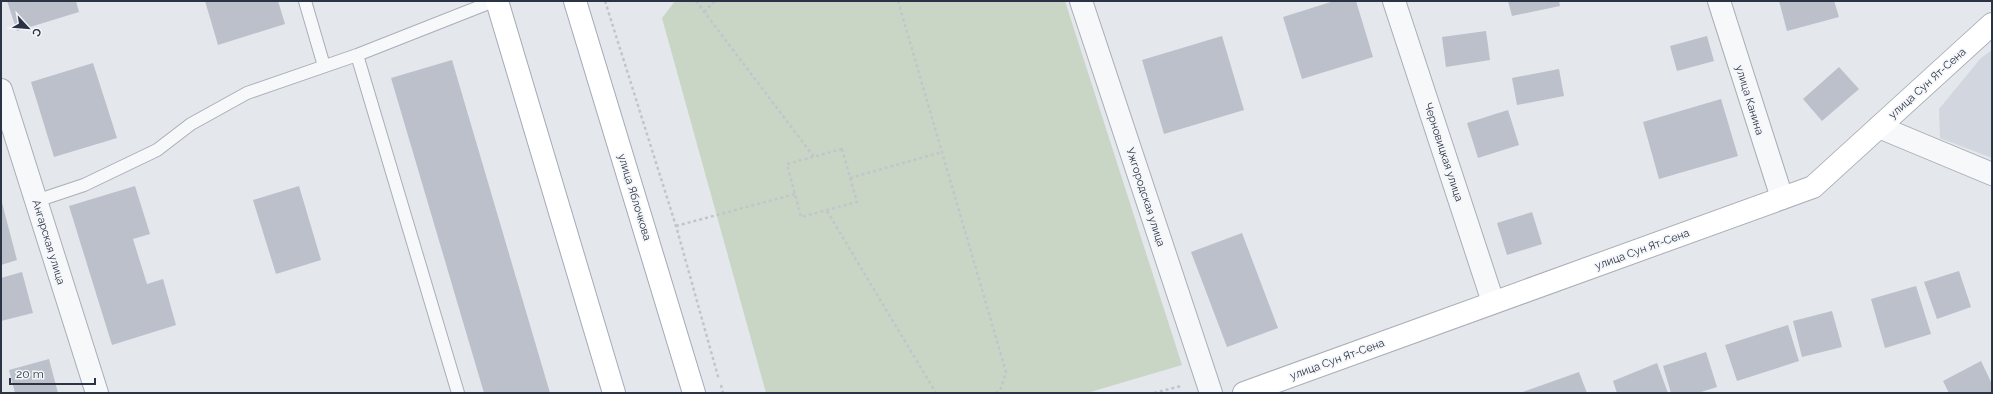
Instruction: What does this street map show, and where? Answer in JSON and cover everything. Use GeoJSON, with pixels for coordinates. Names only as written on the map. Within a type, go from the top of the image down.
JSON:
{"type":"FeatureCollection","features":[{"type":"Feature","properties":{"kind":"main road"},"geometry":{"type":"LineString","coordinates":[[497,1],[614,393]]}},
{"type":"Feature","properties":{"kind":"main road","name":"улица Яблочкова"},"geometry":{"type":"LineString","coordinates":[[575,1],[694,393]]}},
{"type":"Feature","properties":{"kind":"main road","name":"улица Сун Ят-Сена"},"geometry":{"type":"LineString","coordinates":[[1244,393],[1813,187],[1992,24]]}},
{"type":"Feature","properties":{"kind":"street","name":"Ужгородская улица"},"geometry":{"type":"LineString","coordinates":[[1081,1],[1209,386]]}},
{"type":"Feature","properties":{"kind":"street","name":"Черновицкая улица"},"geometry":{"type":"LineString","coordinates":[[1394,1],[1493,302]]}},
{"type":"Feature","properties":{"kind":"street","name":"улица Канина"},"geometry":{"type":"LineString","coordinates":[[1719,1],[1782,198]]}},
{"type":"Feature","properties":{"kind":"street","name":"Ангарская улица"},"geometry":{"type":"LineString","coordinates":[[1,90],[96,393]]}},
{"type":"Feature","properties":{"kind":"street"},"geometry":{"type":"LineString","coordinates":[[1879,127],[1992,174]]}},
{"type":"Feature","properties":{"kind":"lane"},"geometry":{"type":"LineString","coordinates":[[305,1],[324,66]]}},
{"type":"Feature","properties":{"kind":"lane"},"geometry":{"type":"LineString","coordinates":[[36,201],[84,185],[157,150],[191,124],[247,93],[356,55],[494,1]]}},
{"type":"Feature","properties":{"kind":"lane"},"geometry":{"type":"LineString","coordinates":[[356,55],[458,393]]}},
{"type":"Feature","properties":{"kind":"path"},"geometry":{"type":"LineString","coordinates":[[605,1],[676,226],[723,393]]}},
{"type":"Feature","properties":{"kind":"path"},"geometry":{"type":"LineString","coordinates":[[696,1],[814,157]]}},
{"type":"Feature","properties":{"kind":"path"},"geometry":{"type":"LineString","coordinates":[[704,12],[715,1]]}},
{"type":"Feature","properties":{"kind":"path"},"geometry":{"type":"LineString","coordinates":[[898,1],[1006,372],[1000,391],[994,393]]}},
{"type":"Feature","properties":{"kind":"path"},"geometry":{"type":"LineString","coordinates":[[842,149],[850,178],[857,202],[801,218],[787,164],[842,149]]}},
{"type":"Feature","properties":{"kind":"path"},"geometry":{"type":"LineString","coordinates":[[850,178],[942,152]]}},
{"type":"Feature","properties":{"kind":"path"},"geometry":{"type":"LineString","coordinates":[[676,226],[795,194]]}},
{"type":"Feature","properties":{"kind":"path"},"geometry":{"type":"LineString","coordinates":[[827,211],[936,393]]}},
{"type":"Feature","properties":{"kind":"path"},"geometry":{"type":"LineString","coordinates":[[1154,393],[1209,386]]}},
{"type":"Feature","properties":{"kind":"shaded area"},"geometry":{"type":"Polygon","coordinates":[[[1992,50],[1992,158],[1940,138],[1939,109],[1981,58],[1992,50]]]}},
{"type":"Feature","properties":{"kind":"green space"},"geometry":{"type":"Polygon","coordinates":[[[675,1],[1065,1],[1182,365],[1087,393],[766,393],[662,18],[675,1]]]}},
{"type":"Feature","properties":{"kind":"building"},"geometry":{"type":"Polygon","coordinates":[[[7,1],[76,1],[79,12],[17,31],[7,1]]]}},
{"type":"Feature","properties":{"kind":"building"},"geometry":{"type":"Polygon","coordinates":[[[205,1],[278,1],[285,24],[218,45],[205,1]]]}},
{"type":"Feature","properties":{"kind":"building"},"geometry":{"type":"Polygon","coordinates":[[[1334,1],[1356,1],[1373,57],[1302,79],[1283,17],[1334,1]]]}},
{"type":"Feature","properties":{"kind":"building"},"geometry":{"type":"Polygon","coordinates":[[[1508,1],[1559,1],[1560,6],[1512,16],[1508,1]]]}},
{"type":"Feature","properties":{"kind":"building"},"geometry":{"type":"Polygon","coordinates":[[[1779,1],[1834,1],[1839,17],[1787,31],[1779,1]]]}},
{"type":"Feature","properties":{"kind":"building"},"geometry":{"type":"Polygon","coordinates":[[[1486,31],[1490,60],[1446,67],[1442,37],[1486,31]]]}},
{"type":"Feature","properties":{"kind":"building"},"geometry":{"type":"Polygon","coordinates":[[[1222,36],[1244,110],[1164,134],[1142,60],[1222,36]]]}},
{"type":"Feature","properties":{"kind":"building"},"geometry":{"type":"Polygon","coordinates":[[[1707,36],[1714,61],[1677,71],[1670,46],[1707,36]]]}},
{"type":"Feature","properties":{"kind":"building"},"geometry":{"type":"Polygon","coordinates":[[[452,60],[550,393],[484,393],[391,78],[452,60]]]}},
{"type":"Feature","properties":{"kind":"building"},"geometry":{"type":"Polygon","coordinates":[[[93,63],[117,138],[54,157],[31,82],[93,63]]]}},
{"type":"Feature","properties":{"kind":"building"},"geometry":{"type":"Polygon","coordinates":[[[1839,67],[1859,89],[1822,121],[1803,99],[1839,67]]]}},
{"type":"Feature","properties":{"kind":"building"},"geometry":{"type":"Polygon","coordinates":[[[1559,69],[1564,96],[1517,105],[1512,78],[1559,69]]]}},
{"type":"Feature","properties":{"kind":"building"},"geometry":{"type":"Polygon","coordinates":[[[1721,99],[1738,156],[1659,179],[1643,122],[1721,99]]]}},
{"type":"Feature","properties":{"kind":"building"},"geometry":{"type":"Polygon","coordinates":[[[1508,110],[1519,145],[1478,158],[1467,123],[1508,110]]]}},
{"type":"Feature","properties":{"kind":"building"},"geometry":{"type":"Polygon","coordinates":[[[135,186],[150,234],[133,239],[147,284],[163,279],[176,325],[112,345],[69,206],[135,186]]]}},
{"type":"Feature","properties":{"kind":"building"},"geometry":{"type":"Polygon","coordinates":[[[299,186],[321,260],[276,274],[253,200],[299,186]]]}},
{"type":"Feature","properties":{"kind":"building"},"geometry":{"type":"Polygon","coordinates":[[[1,199],[17,260],[1,265],[1,199]]]}},
{"type":"Feature","properties":{"kind":"building"},"geometry":{"type":"Polygon","coordinates":[[[1532,212],[1542,244],[1507,255],[1497,223],[1532,212]]]}},
{"type":"Feature","properties":{"kind":"building"},"geometry":{"type":"Polygon","coordinates":[[[1242,233],[1278,328],[1227,347],[1191,252],[1242,233]]]}},
{"type":"Feature","properties":{"kind":"building"},"geometry":{"type":"Polygon","coordinates":[[[1959,271],[1971,307],[1937,319],[1924,282],[1959,271]]]}},
{"type":"Feature","properties":{"kind":"building"},"geometry":{"type":"Polygon","coordinates":[[[22,272],[33,313],[1,321],[1,278],[22,272]]]}},
{"type":"Feature","properties":{"kind":"building"},"geometry":{"type":"Polygon","coordinates":[[[1916,286],[1931,334],[1885,348],[1871,299],[1916,286]]]}},
{"type":"Feature","properties":{"kind":"building"},"geometry":{"type":"Polygon","coordinates":[[[1832,311],[1842,347],[1802,357],[1793,321],[1832,311]]]}},
{"type":"Feature","properties":{"kind":"building"},"geometry":{"type":"Polygon","coordinates":[[[1788,325],[1799,361],[1737,381],[1725,345],[1788,325]]]}},
{"type":"Feature","properties":{"kind":"building"},"geometry":{"type":"Polygon","coordinates":[[[1706,352],[1717,387],[1698,393],[1671,393],[1663,366],[1706,352]]]}},
{"type":"Feature","properties":{"kind":"building"},"geometry":{"type":"Polygon","coordinates":[[[49,359],[58,393],[15,393],[9,370],[49,359]]]}},
{"type":"Feature","properties":{"kind":"building"},"geometry":{"type":"Polygon","coordinates":[[[1981,361],[1992,384],[1992,393],[1949,393],[1943,381],[1981,361]]]}},
{"type":"Feature","properties":{"kind":"building"},"geometry":{"type":"Polygon","coordinates":[[[1657,363],[1668,393],[1617,393],[1613,381],[1657,363]]]}},
{"type":"Feature","properties":{"kind":"building"},"geometry":{"type":"Polygon","coordinates":[[[1579,372],[1587,393],[1520,393],[1579,372]]]}}]}
